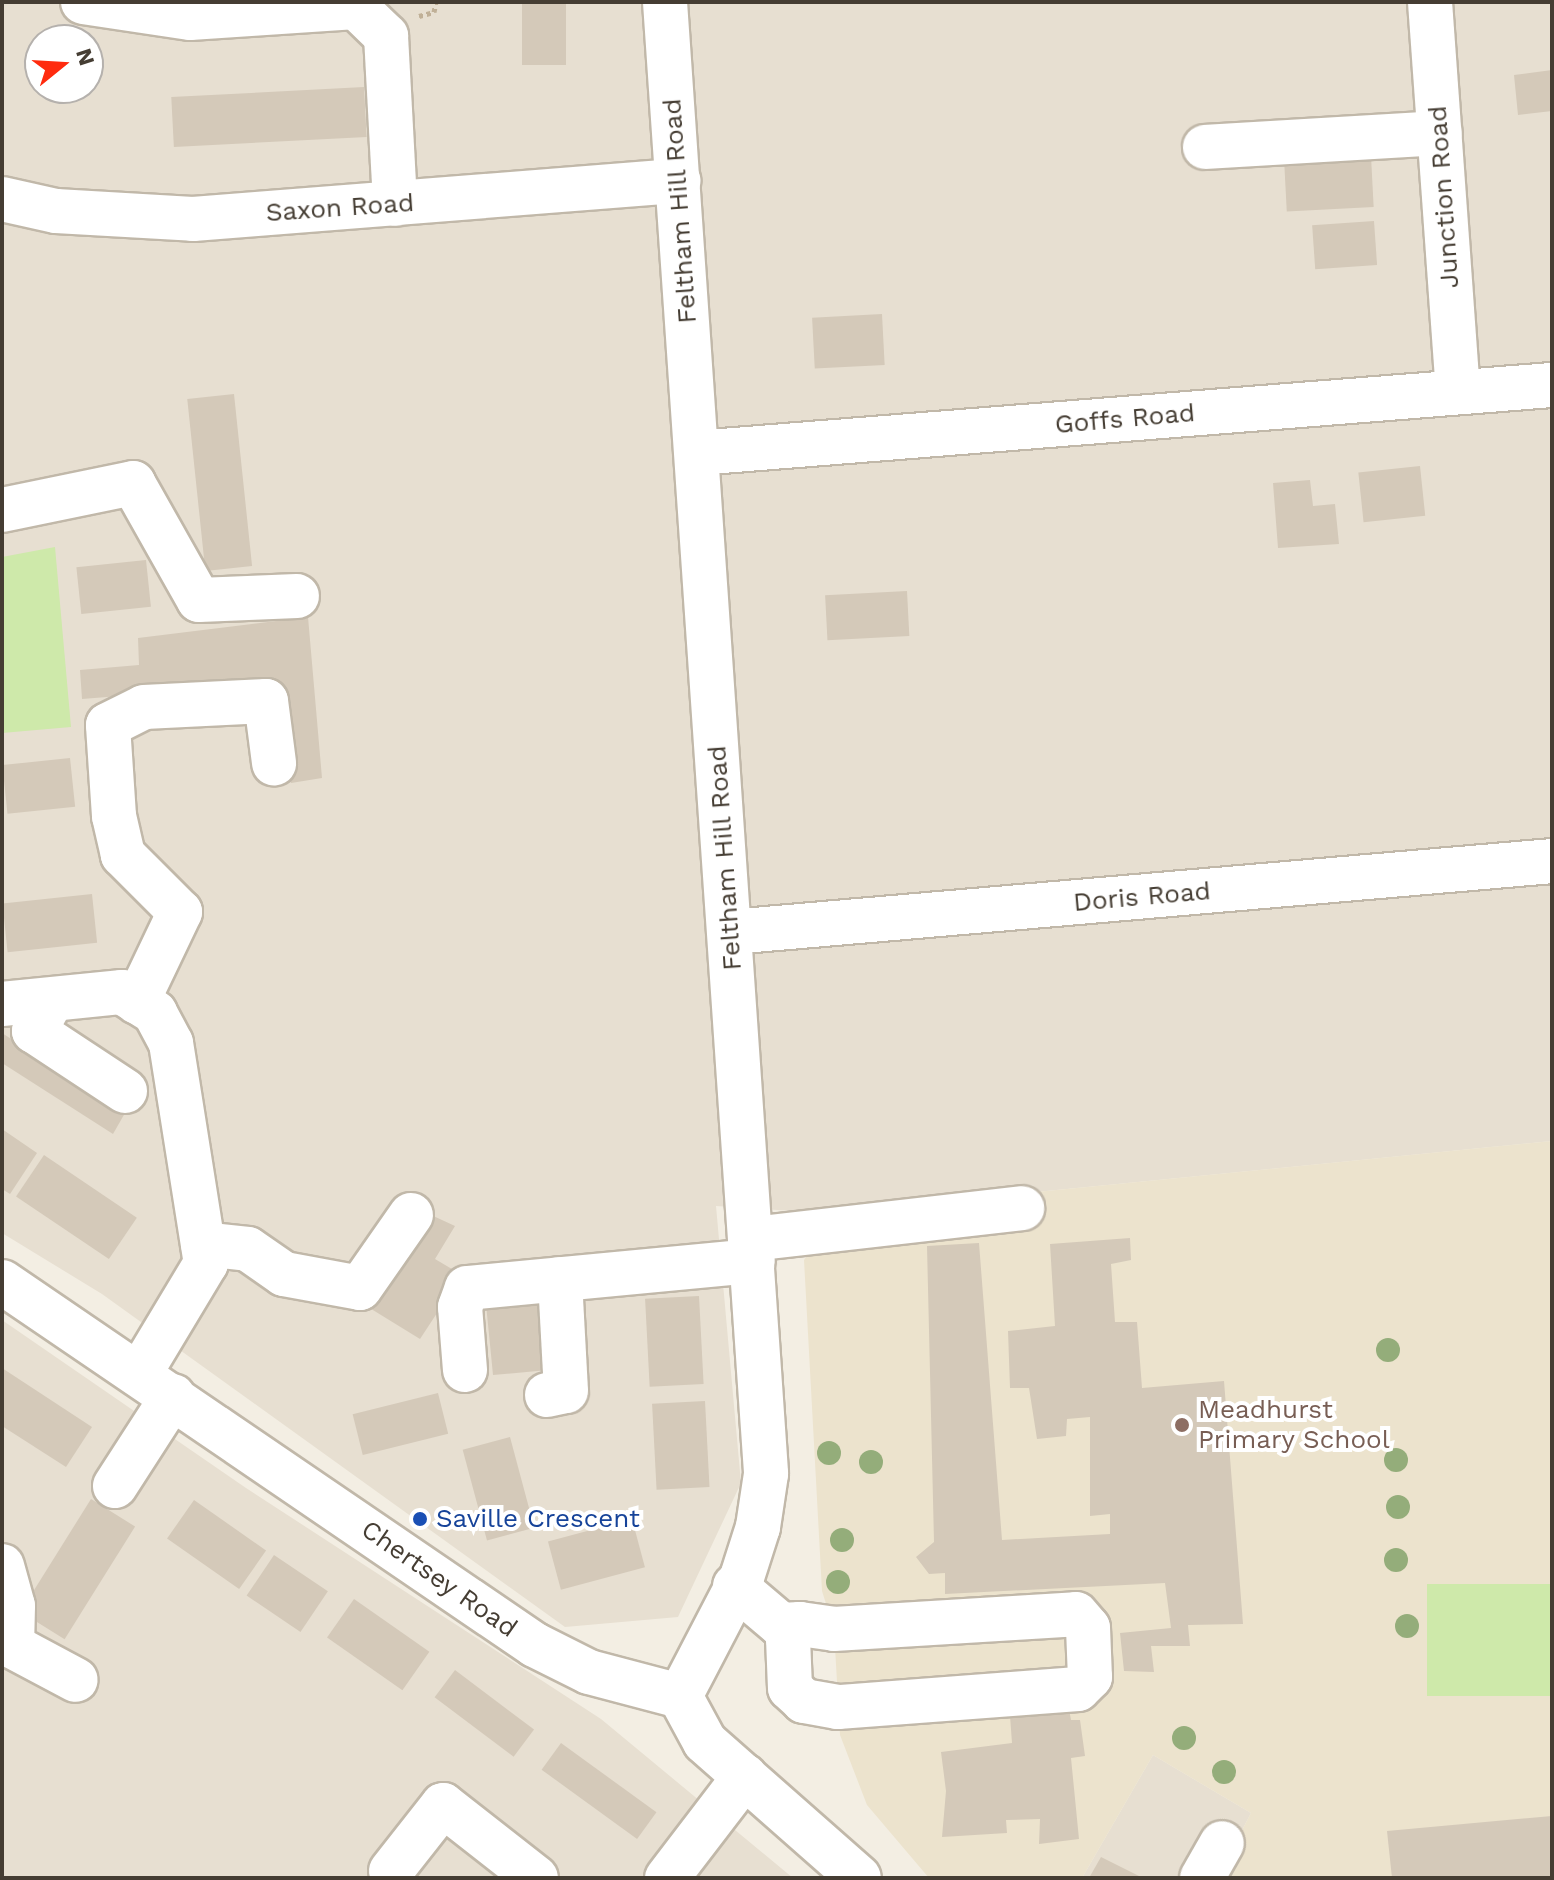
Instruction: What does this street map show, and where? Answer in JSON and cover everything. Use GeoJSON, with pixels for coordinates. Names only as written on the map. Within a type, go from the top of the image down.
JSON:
{"type":"FeatureCollection","features":[{"type":"Feature","properties":{"kind":"street"},"geometry":{"type":"LineString","coordinates":[[83,2],[190,18],[356,7],[386,36],[395,204]]}},
{"type":"Feature","properties":{"kind":"street","name":"Feltham Hill Road"},"geometry":{"type":"LineString","coordinates":[[665,2],[766,1474],[758,1527],[735,1586],[680,1696]]}},
{"type":"Feature","properties":{"kind":"street","name":"Junction Road"},"geometry":{"type":"LineString","coordinates":[[1430,2],[1458,392]]}},
{"type":"Feature","properties":{"kind":"street"},"geometry":{"type":"LineString","coordinates":[[1205,147],[1440,133]]}},
{"type":"Feature","properties":{"kind":"street","name":"Saxon Road"},"geometry":{"type":"LineString","coordinates":[[2,199],[56,211],[193,219],[679,181]]}},
{"type":"Feature","properties":{"kind":"street","name":"Goffs Road"},"geometry":{"type":"LineString","coordinates":[[697,453],[1552,385]]}},
{"type":"Feature","properties":{"kind":"street"},"geometry":{"type":"LineString","coordinates":[[2,510],[133,483],[199,600],[297,596]]}},
{"type":"Feature","properties":{"kind":"street"},"geometry":{"type":"LineString","coordinates":[[137,1002],[180,912],[123,855],[114,816],[108,725],[144,707],[266,701],[274,763]]}},
{"type":"Feature","properties":{"kind":"street","name":"Doris Road"},"geometry":{"type":"LineString","coordinates":[[731,932],[1552,861]]}},
{"type":"Feature","properties":{"kind":"street"},"geometry":{"type":"LineString","coordinates":[[2,1004],[122,992],[155,1013],[171,1043],[206,1263],[115,1486]]}},
{"type":"Feature","properties":{"kind":"street"},"geometry":{"type":"LineString","coordinates":[[52,1000],[34,1031],[125,1091]]}},
{"type":"Feature","properties":{"kind":"street"},"geometry":{"type":"LineString","coordinates":[[465,1370],[460,1307],[467,1288],[560,1279],[1022,1208]]}},
{"type":"Feature","properties":{"kind":"street"},"geometry":{"type":"LineString","coordinates":[[203,1244],[248,1249],[284,1274],[360,1288],[411,1215]]}},
{"type":"Feature","properties":{"kind":"street"},"geometry":{"type":"LineString","coordinates":[[547,1395],[566,1391],[560,1279]]}},
{"type":"Feature","properties":{"kind":"street","name":"Chertsey Road"},"geometry":{"type":"LineString","coordinates":[[2,1282],[535,1645],[589,1672],[680,1696]]}},
{"type":"Feature","properties":{"kind":"street"},"geometry":{"type":"LineString","coordinates":[[2,1566],[13,1606],[12,1646],[76,1680]]}},
{"type":"Feature","properties":{"kind":"street"},"geometry":{"type":"LineString","coordinates":[[735,1586],[781,1625],[800,1624],[834,1629],[1076,1614],[1088,1628],[1090,1677],[1078,1689],[838,1707],[804,1701],[790,1688],[788,1639],[800,1624]]}},
{"type":"Feature","properties":{"kind":"street"},"geometry":{"type":"LineString","coordinates":[[680,1696],[705,1742],[859,1878]]}},
{"type":"Feature","properties":{"kind":"street"},"geometry":{"type":"LineString","coordinates":[[667,1878],[745,1776]]}},
{"type":"Feature","properties":{"kind":"street"},"geometry":{"type":"LineString","coordinates":[[391,1871],[443,1805],[536,1878]]}},
{"type":"Feature","properties":{"kind":"path"},"geometry":{"type":"LineString","coordinates":[[410,19],[434,12],[436,2]]}},
{"type":"Feature","properties":{"kind":"shaded area"},"geometry":{"type":"Polygon","coordinates":[[[2,2],[1552,2],[1552,1141],[824,1213],[716,1206],[741,1483],[678,1617],[565,1627],[102,1294],[2,1233],[2,2]]]}},
{"type":"Feature","properties":{"kind":"shaded area","name":"Meadhurst Primary School"},"geometry":{"type":"Polygon","coordinates":[[[1552,1141],[1552,1878],[1217,1878],[1251,1813],[1153,1755],[1082,1878],[929,1878],[867,1805],[840,1735],[834,1629],[822,1591],[804,1260],[825,1230],[824,1213],[1552,1141]]]}},
{"type":"Feature","properties":{"kind":"shaded area"},"geometry":{"type":"Polygon","coordinates":[[[2,1320],[246,1488],[601,1719],[793,1878],[2,1878],[2,1320]]]}},
{"type":"Feature","properties":{"kind":"shaded area"},"geometry":{"type":"Polygon","coordinates":[[[1153,1755],[1251,1813],[1217,1878],[1082,1878],[1153,1755]]]}},
{"type":"Feature","properties":{"kind":"green space"},"geometry":{"type":"Polygon","coordinates":[[[55,547],[71,727],[2,733],[2,557],[55,547]]]}},
{"type":"Feature","properties":{"kind":"green space"},"geometry":{"type":"Polygon","coordinates":[[[1427,1584],[1552,1584],[1552,1696],[1427,1696],[1427,1584]]]}},
{"type":"Feature","properties":{"kind":"building"},"geometry":{"type":"Polygon","coordinates":[[[522,2],[566,2],[566,65],[522,65],[522,2]]]}},
{"type":"Feature","properties":{"kind":"building"},"geometry":{"type":"Polygon","coordinates":[[[1552,70],[1552,111],[1518,115],[1514,75],[1552,70]]]}},
{"type":"Feature","properties":{"kind":"building"},"geometry":{"type":"Polygon","coordinates":[[[364,87],[367,137],[174,147],[171,97],[364,87]]]}},
{"type":"Feature","properties":{"kind":"building"},"geometry":{"type":"Polygon","coordinates":[[[1371,156],[1374,207],[1287,211],[1284,161],[1371,156]]]}},
{"type":"Feature","properties":{"kind":"building"},"geometry":{"type":"Polygon","coordinates":[[[1374,221],[1377,265],[1315,269],[1312,225],[1374,221]]]}},
{"type":"Feature","properties":{"kind":"building"},"geometry":{"type":"Polygon","coordinates":[[[882,314],[885,365],[815,369],[812,318],[882,314]]]}},
{"type":"Feature","properties":{"kind":"building"},"geometry":{"type":"Polygon","coordinates":[[[234,394],[252,566],[205,571],[187,399],[234,394]]]}},
{"type":"Feature","properties":{"kind":"building"},"geometry":{"type":"Polygon","coordinates":[[[1420,466],[1425,516],[1364,522],[1358,472],[1420,466]]]}},
{"type":"Feature","properties":{"kind":"building"},"geometry":{"type":"Polygon","coordinates":[[[1310,480],[1313,506],[1335,504],[1339,544],[1278,548],[1273,483],[1310,480]]]}},
{"type":"Feature","properties":{"kind":"building"},"geometry":{"type":"Polygon","coordinates":[[[146,560],[151,607],[81,614],[76,567],[146,560]]]}},
{"type":"Feature","properties":{"kind":"building"},"geometry":{"type":"Polygon","coordinates":[[[907,591],[909,636],[827,640],[825,595],[907,591]]]}},
{"type":"Feature","properties":{"kind":"building"},"geometry":{"type":"Polygon","coordinates":[[[308,617],[322,778],[291,783],[280,683],[82,699],[80,670],[139,665],[138,638],[308,617]]]}},
{"type":"Feature","properties":{"kind":"building"},"geometry":{"type":"Polygon","coordinates":[[[70,758],[75,807],[7,814],[2,765],[70,758]]]}},
{"type":"Feature","properties":{"kind":"building"},"geometry":{"type":"Polygon","coordinates":[[[92,894],[97,943],[8,952],[2,903],[92,894]]]}},
{"type":"Feature","properties":{"kind":"building"},"geometry":{"type":"Polygon","coordinates":[[[2,1033],[125,1113],[113,1134],[2,1063],[2,1033]]]}},
{"type":"Feature","properties":{"kind":"building"},"geometry":{"type":"Polygon","coordinates":[[[2,1129],[37,1153],[10,1194],[2,1189],[2,1129]]]}},
{"type":"Feature","properties":{"kind":"building"},"geometry":{"type":"Polygon","coordinates":[[[44,1155],[137,1218],[109,1259],[16,1196],[44,1155]]]}},
{"type":"Feature","properties":{"kind":"building"},"geometry":{"type":"Polygon","coordinates":[[[429,1214],[455,1226],[435,1259],[462,1275],[420,1339],[368,1307],[429,1214]]]}},
{"type":"Feature","properties":{"kind":"building"},"geometry":{"type":"Polygon","coordinates":[[[1130,1238],[1131,1260],[1111,1264],[1115,1322],[1137,1322],[1142,1388],[1224,1381],[1243,1624],[1188,1625],[1190,1646],[1151,1646],[1154,1672],[1124,1671],[1120,1633],[1171,1628],[1165,1583],[945,1594],[945,1573],[929,1574],[916,1557],[934,1542],[927,1246],[979,1243],[1002,1540],[1110,1534],[1110,1514],[1090,1516],[1090,1417],[1067,1419],[1066,1436],[1037,1439],[1029,1388],[1010,1388],[1008,1331],[1055,1326],[1050,1244],[1130,1238]]]}},
{"type":"Feature","properties":{"kind":"building"},"geometry":{"type":"Polygon","coordinates":[[[485,1294],[515,1305],[541,1305],[548,1370],[493,1375],[485,1294]]]}},
{"type":"Feature","properties":{"kind":"building"},"geometry":{"type":"Polygon","coordinates":[[[699,1296],[704,1384],[650,1387],[645,1299],[699,1296]]]}},
{"type":"Feature","properties":{"kind":"building"},"geometry":{"type":"Polygon","coordinates":[[[2,1368],[92,1427],[66,1467],[2,1426],[2,1368]]]}},
{"type":"Feature","properties":{"kind":"building"},"geometry":{"type":"Polygon","coordinates":[[[438,1393],[448,1434],[363,1455],[353,1414],[438,1393]]]}},
{"type":"Feature","properties":{"kind":"building"},"geometry":{"type":"Polygon","coordinates":[[[705,1401],[710,1487],[657,1490],[652,1404],[705,1401]]]}},
{"type":"Feature","properties":{"kind":"building"},"geometry":{"type":"Polygon","coordinates":[[[510,1437],[534,1528],[487,1540],[463,1450],[510,1437]]]}},
{"type":"Feature","properties":{"kind":"building"},"geometry":{"type":"Polygon","coordinates":[[[91,1499],[135,1527],[65,1639],[21,1612],[91,1499]]]}},
{"type":"Feature","properties":{"kind":"building"},"geometry":{"type":"Polygon","coordinates":[[[194,1500],[266,1550],[239,1589],[167,1539],[194,1500]]]}},
{"type":"Feature","properties":{"kind":"building"},"geometry":{"type":"Polygon","coordinates":[[[632,1519],[645,1567],[561,1590],[548,1542],[632,1519]]]}},
{"type":"Feature","properties":{"kind":"building"},"geometry":{"type":"Polygon","coordinates":[[[274,1555],[328,1591],[300,1632],[247,1596],[274,1555]]]}},
{"type":"Feature","properties":{"kind":"building"},"geometry":{"type":"Polygon","coordinates":[[[354,1599],[429,1652],[402,1690],[327,1638],[354,1599]]]}},
{"type":"Feature","properties":{"kind":"building"},"geometry":{"type":"Polygon","coordinates":[[[455,1670],[534,1730],[514,1757],[435,1697],[455,1670]]]}},
{"type":"Feature","properties":{"kind":"building"},"geometry":{"type":"Polygon","coordinates":[[[1067,1698],[1071,1720],[1080,1720],[1085,1756],[1071,1758],[1079,1839],[1039,1844],[1040,1819],[1006,1820],[1007,1833],[942,1837],[946,1791],[941,1752],[1012,1743],[1009,1702],[1067,1698]]]}},
{"type":"Feature","properties":{"kind":"building"},"geometry":{"type":"Polygon","coordinates":[[[561,1743],[656,1812],[637,1839],[542,1770],[561,1743]]]}},
{"type":"Feature","properties":{"kind":"building"},"geometry":{"type":"Polygon","coordinates":[[[1552,1816],[1552,1878],[1392,1878],[1387,1831],[1552,1816]]]}},
{"type":"Feature","properties":{"kind":"building"},"geometry":{"type":"Polygon","coordinates":[[[1101,1857],[1143,1878],[1089,1878],[1101,1857]]]}},
{"type":"Feature","properties":{"kind":"place","name":"Meadhurst Primary School"},"geometry":{"type":"Point","coordinates":[1182,1425]}},
{"type":"Feature","properties":{"kind":"place","name":"Saville Crescent"},"geometry":{"type":"Point","coordinates":[420,1519]}}]}
